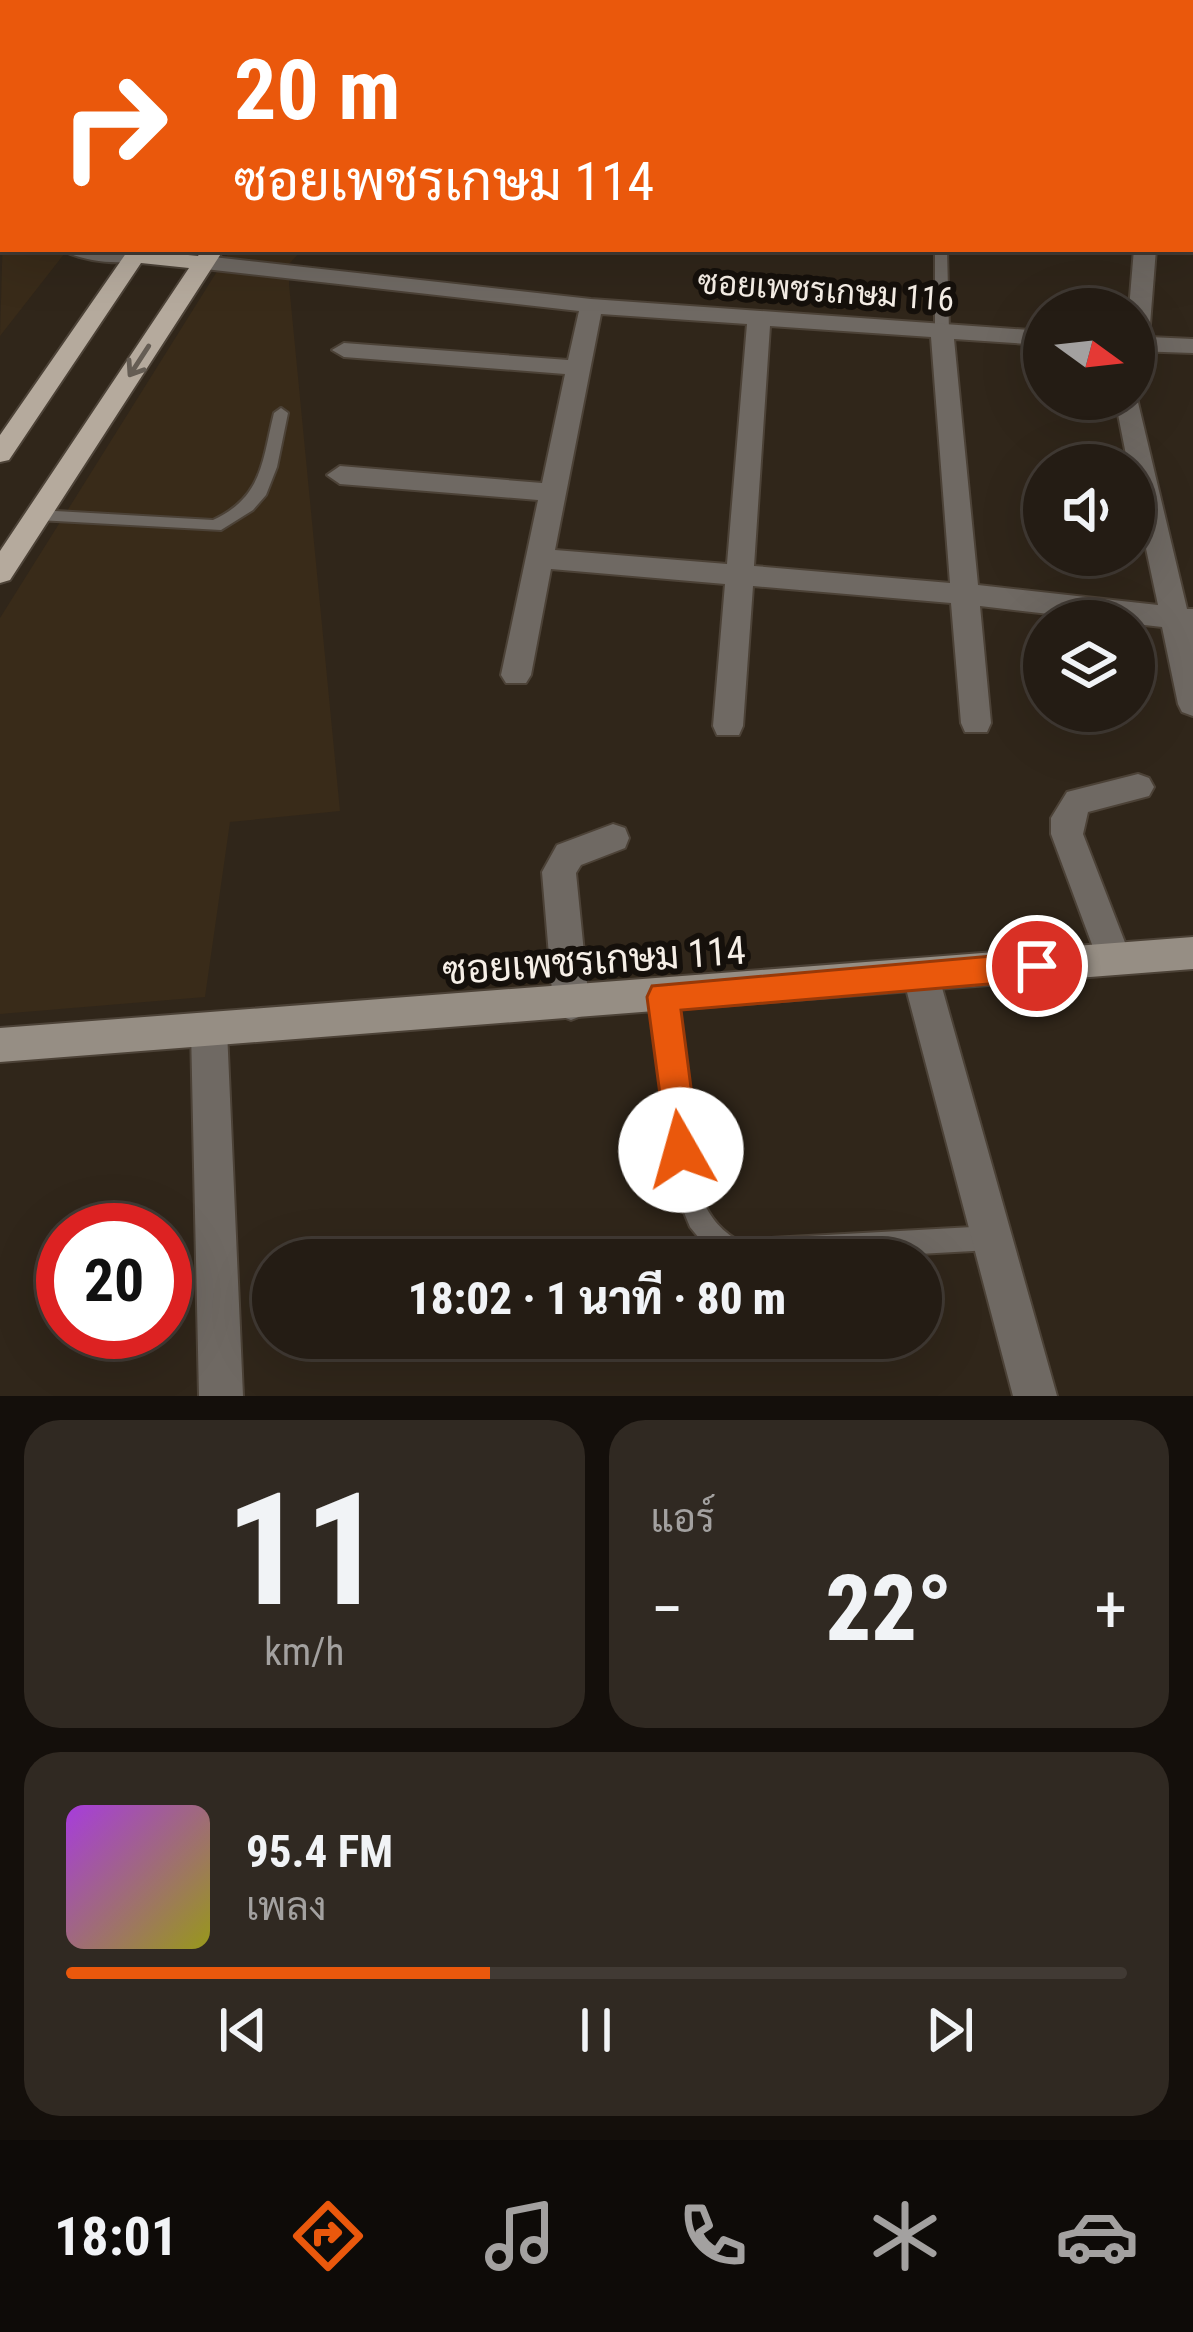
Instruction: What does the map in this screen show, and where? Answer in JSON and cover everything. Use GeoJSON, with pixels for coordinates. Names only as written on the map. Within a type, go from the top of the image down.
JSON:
{"type":"FeatureCollection","features":[{"type":"Feature","properties":{"kind":"main road"},"geometry":{"type":"LineString","coordinates":[[0,454],[137,252],[208,256]]}},
{"type":"Feature","properties":{"kind":"main road"},"geometry":{"type":"LineString","coordinates":[[0,573],[208,256]]}},
{"type":"Feature","properties":{"kind":"street"},"geometry":{"type":"LineString","coordinates":[[316,276],[335,252]]}},
{"type":"Feature","properties":{"kind":"street"},"geometry":{"type":"LineString","coordinates":[[1141,288],[1145,252]]}},
{"type":"Feature","properties":{"kind":"street","name":"ซอยเพชรเกษม 116"},"geometry":{"type":"LineString","coordinates":[[208,256],[316,276],[591,306],[1023,337]]}},
{"type":"Feature","properties":{"kind":"street"},"geometry":{"type":"LineString","coordinates":[[516,674],[591,306]]}},
{"type":"Feature","properties":{"kind":"street"},"geometry":{"type":"LineString","coordinates":[[728,726],[759,318]]}},
{"type":"Feature","properties":{"kind":"street"},"geometry":{"type":"LineString","coordinates":[[942,331],[976,723]]}},
{"type":"Feature","properties":{"kind":"street"},"geometry":{"type":"LineString","coordinates":[[1155,345],[1193,346]]}},
{"type":"Feature","properties":{"kind":"street"},"geometry":{"type":"LineString","coordinates":[[344,350],[579,368]]}},
{"type":"Feature","properties":{"kind":"street"},"geometry":{"type":"LineString","coordinates":[[1132,420],[1184,620],[1193,704]]}},
{"type":"Feature","properties":{"kind":"street"},"geometry":{"type":"LineString","coordinates":[[340,475],[555,493]]}},
{"type":"Feature","properties":{"kind":"street"},"geometry":{"type":"LineString","coordinates":[[540,558],[964,594],[1184,620]]}},
{"type":"Feature","properties":{"kind":"street"},"geometry":{"type":"LineString","coordinates":[[1114,958],[1067,833],[1067,818],[1078,801],[1138,787]]}},
{"type":"Feature","properties":{"kind":"street"},"geometry":{"type":"LineString","coordinates":[[571,1004],[559,872],[569,855],[613,838]]}},
{"type":"Feature","properties":{"kind":"street","name":"ซอยเพชรเกษม 114"},"geometry":{"type":"LineString","coordinates":[[0,1046],[1193,953]]}},
{"type":"Feature","properties":{"kind":"street"},"geometry":{"type":"LineString","coordinates":[[921,977],[1035,1396]]}},
{"type":"Feature","properties":{"kind":"street"},"geometry":{"type":"LineString","coordinates":[[208,1030],[220,1396]]}},
{"type":"Feature","properties":{"kind":"lane"},"geometry":{"type":"LineString","coordinates":[[941,252],[942,331]]}},
{"type":"Feature","properties":{"kind":"lane"},"geometry":{"type":"LineString","coordinates":[[38,515],[214,526],[232,520],[259,499],[280,412]]}},
{"type":"Feature","properties":{"kind":"lane"},"geometry":{"type":"LineString","coordinates":[[663,997],[686,1188],[695,1217],[710,1240],[735,1252],[991,1238]]}},
{"type":"Feature","properties":{"kind":"shaded area"},"geometry":{"type":"Polygon","coordinates":[[[2,252],[66,252],[0,336],[2,252]]]}},
{"type":"Feature","properties":{"kind":"shaded area"},"geometry":{"type":"Polygon","coordinates":[[[229,252],[300,252],[289,264],[289,284],[340,811],[230,822],[205,997],[0,1014],[0,618],[229,252]]]}},
{"type":"Feature","properties":{"kind":"route"},"geometry":{"type":"LineString","coordinates":[[681,1150],[663,997],[1037,966]]}}]}
